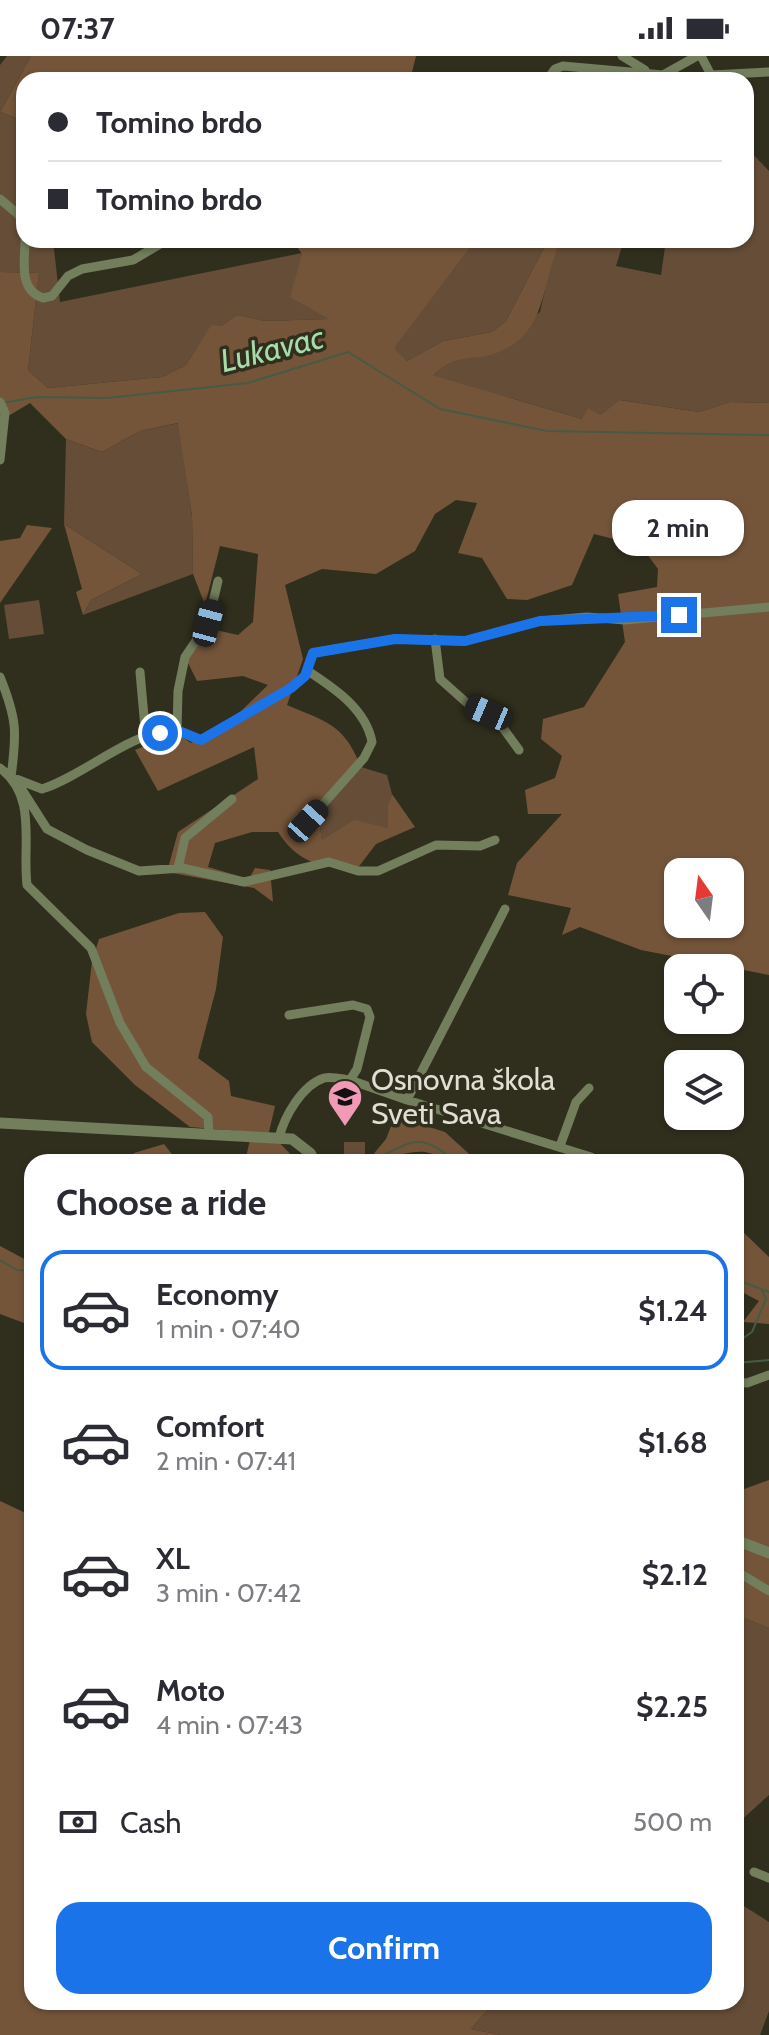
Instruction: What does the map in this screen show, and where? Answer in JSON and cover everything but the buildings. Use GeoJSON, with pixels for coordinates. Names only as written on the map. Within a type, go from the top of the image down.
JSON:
{"type":"FeatureCollection","features":[{"type":"Feature","properties":{"kind":"street"},"geometry":{"type":"LineString","coordinates":[[622,56],[649,72]]}},
{"type":"Feature","properties":{"kind":"street"},"geometry":{"type":"LineString","coordinates":[[666,72],[699,56]]}},
{"type":"Feature","properties":{"kind":"street"},"geometry":{"type":"LineString","coordinates":[[556,72],[563,66],[630,72]]}},
{"type":"Feature","properties":{"kind":"street"},"geometry":{"type":"LineString","coordinates":[[0,199],[16,212]]}},
{"type":"Feature","properties":{"kind":"street"},"geometry":{"type":"LineString","coordinates":[[25,248],[25,278],[32,293],[43,298],[52,296],[68,276],[82,269],[133,260],[153,248]]}},
{"type":"Feature","properties":{"kind":"street"},"geometry":{"type":"LineString","coordinates":[[0,402],[5,413],[0,460]]}},
{"type":"Feature","properties":{"kind":"street"},"geometry":{"type":"LineString","coordinates":[[177,730],[178,691],[185,657],[208,623],[218,581]]}},
{"type":"Feature","properties":{"kind":"street"},"geometry":{"type":"LineString","coordinates":[[11,777],[42,789],[146,739],[177,730],[201,740],[291,688],[308,671],[313,653],[326,650],[367,642],[465,641],[540,621],[587,617],[625,620],[769,607]]}},
{"type":"Feature","properties":{"kind":"street"},"geometry":{"type":"LineString","coordinates":[[435,639],[440,679],[468,704],[495,717],[519,750]]}},
{"type":"Feature","properties":{"kind":"street"},"geometry":{"type":"LineString","coordinates":[[308,671],[352,704],[364,720],[372,742],[368,753],[308,821]]}},
{"type":"Feature","properties":{"kind":"street"},"geometry":{"type":"LineString","coordinates":[[140,672],[146,739]]}},
{"type":"Feature","properties":{"kind":"street"},"geometry":{"type":"LineString","coordinates":[[0,677],[13,707],[15,731],[11,777],[20,793],[28,825],[27,885],[91,948],[115,1012],[137,1052],[154,1076],[208,1117],[209,1134]]}},
{"type":"Feature","properties":{"kind":"street"},"geometry":{"type":"LineString","coordinates":[[0,768],[26,792],[43,824],[52,832],[123,867],[158,872],[178,868],[244,882],[329,862],[358,871],[378,871],[436,845],[480,846],[495,840]]}},
{"type":"Feature","properties":{"kind":"street"},"geometry":{"type":"LineString","coordinates":[[178,868],[185,838],[232,799]]}},
{"type":"Feature","properties":{"kind":"street"},"geometry":{"type":"LineString","coordinates":[[407,1100],[505,909]]}},
{"type":"Feature","properties":{"kind":"street"},"geometry":{"type":"LineString","coordinates":[[289,1015],[353,1005],[367,1009],[370,1017],[367,1036],[357,1069],[350,1080]]}},
{"type":"Feature","properties":{"kind":"street"},"geometry":{"type":"LineString","coordinates":[[279,1138],[292,1106],[325,1077],[350,1080],[583,1154]]}},
{"type":"Feature","properties":{"kind":"street"},"geometry":{"type":"LineString","coordinates":[[560,1146],[576,1102],[589,1088]]}},
{"type":"Feature","properties":{"kind":"street"},"geometry":{"type":"LineString","coordinates":[[0,1123],[279,1138],[299,1143],[308,1154]]}},
{"type":"Feature","properties":{"kind":"street"},"geometry":{"type":"LineString","coordinates":[[744,1383],[769,1375]]}},
{"type":"Feature","properties":{"kind":"street"},"geometry":{"type":"LineString","coordinates":[[744,1543],[769,1553]]}},
{"type":"Feature","properties":{"kind":"street"},"geometry":{"type":"LineString","coordinates":[[744,1576],[769,1591]]}},
{"type":"Feature","properties":{"kind":"street"},"geometry":{"type":"LineString","coordinates":[[754,1872],[769,1878]]}},
{"type":"Feature","properties":{"kind":"shaded area"},"geometry":{"type":"Polygon","coordinates":[[[7,56],[31,56],[22,72],[16,72],[16,83],[0,112],[0,65],[7,56]]]}},
{"type":"Feature","properties":{"kind":"shaded area"},"geometry":{"type":"Polygon","coordinates":[[[31,56],[416,56],[412,72],[22,72],[31,56]]]}},
{"type":"Feature","properties":{"kind":"shaded area"},"geometry":{"type":"Polygon","coordinates":[[[16,83],[16,118],[0,112],[16,83]]]}},
{"type":"Feature","properties":{"kind":"shaded area"},"geometry":{"type":"Polygon","coordinates":[[[0,112],[16,118],[16,248],[54,248],[60,302],[302,253],[331,319],[265,321],[237,315],[221,326],[211,326],[186,365],[162,377],[48,388],[28,370],[39,273],[0,272],[0,112]]]}},
{"type":"Feature","properties":{"kind":"shaded area"},"geometry":{"type":"Polygon","coordinates":[[[754,155],[769,171],[769,403],[730,402],[699,412],[621,400],[600,415],[582,419],[432,375],[449,359],[476,357],[540,312],[557,248],[622,248],[616,266],[661,275],[665,248],[754,248],[754,155]]]}},
{"type":"Feature","properties":{"kind":"shaded area"},"geometry":{"type":"Polygon","coordinates":[[[298,248],[470,248],[394,348],[407,361],[443,341],[492,332],[506,321],[544,248],[558,248],[542,302],[528,331],[501,351],[459,360],[442,367],[433,375],[582,419],[588,408],[600,415],[620,400],[699,412],[730,402],[769,403],[769,975],[744,970],[744,954],[664,954],[641,950],[580,927],[562,935],[571,908],[508,895],[517,863],[562,814],[528,814],[525,790],[555,778],[562,756],[541,739],[543,719],[584,707],[625,642],[618,594],[657,587],[658,569],[641,546],[594,534],[572,585],[527,600],[507,599],[482,558],[458,553],[477,503],[456,500],[435,514],[415,551],[376,574],[322,569],[285,585],[303,659],[287,705],[333,726],[348,742],[361,767],[318,814],[322,840],[354,820],[388,828],[388,804],[392,794],[415,827],[376,844],[357,869],[312,862],[294,851],[278,832],[252,832],[215,843],[208,867],[249,879],[255,868],[270,870],[273,902],[254,888],[167,872],[178,832],[258,779],[254,747],[158,791],[135,750],[176,733],[191,743],[239,713],[268,685],[243,676],[197,681],[187,661],[198,626],[238,635],[253,622],[258,554],[220,546],[205,605],[193,574],[192,516],[178,423],[140,431],[102,452],[66,439],[30,403],[0,421],[0,272],[39,273],[28,370],[48,388],[162,377],[186,365],[211,325],[221,326],[237,315],[265,321],[329,319],[290,297],[302,254],[298,248]]]}},
{"type":"Feature","properties":{"kind":"shaded area"},"geometry":{"type":"Polygon","coordinates":[[[470,248],[544,248],[506,321],[492,332],[443,341],[407,361],[393,348],[470,248]]]}},
{"type":"Feature","properties":{"kind":"shaded area"},"geometry":{"type":"Polygon","coordinates":[[[179,423],[192,517],[193,574],[83,615],[91,600],[142,574],[64,524],[66,439],[102,452],[140,431],[179,423]]]}},
{"type":"Feature","properties":{"kind":"shaded area"},"geometry":{"type":"Polygon","coordinates":[[[64,524],[142,574],[91,600],[83,615],[76,592],[82,589],[64,524]]]}},
{"type":"Feature","properties":{"kind":"shaded area"},"geometry":{"type":"Polygon","coordinates":[[[27,525],[52,528],[0,603],[0,541],[20,538],[27,525]]]}},
{"type":"Feature","properties":{"kind":"shaded area"},"geometry":{"type":"Polygon","coordinates":[[[39,600],[44,634],[9,639],[4,605],[39,600]]]}},
{"type":"Feature","properties":{"kind":"shaded area"},"geometry":{"type":"Polygon","coordinates":[[[361,767],[387,775],[392,794],[388,804],[388,828],[322,841],[318,814],[361,767]]]}},
{"type":"Feature","properties":{"kind":"shaded area"},"geometry":{"type":"Polygon","coordinates":[[[205,912],[223,937],[216,989],[198,1058],[229,1081],[231,1096],[275,1106],[269,1132],[290,1154],[247,1154],[252,1132],[190,1127],[135,1085],[92,1042],[86,1014],[92,961],[99,939],[179,913],[205,912]]]}},
{"type":"Feature","properties":{"kind":"shaded area"},"geometry":{"type":"Polygon","coordinates":[[[395,1116],[445,1132],[469,1154],[374,1154],[386,1139],[395,1116]]]}},
{"type":"Feature","properties":{"kind":"shaded area"},"geometry":{"type":"Polygon","coordinates":[[[344,1142],[365,1142],[365,1154],[344,1154],[344,1142]]]}},
{"type":"Feature","properties":{"kind":"shaded area"},"geometry":{"type":"Polygon","coordinates":[[[164,1144],[172,1154],[134,1154],[164,1144]]]}},
{"type":"Feature","properties":{"kind":"shaded area"},"geometry":{"type":"Polygon","coordinates":[[[744,1233],[769,1257],[769,1324],[744,1322],[759,1301],[744,1293],[744,1233]]]}},
{"type":"Feature","properties":{"kind":"shaded area"},"geometry":{"type":"Polygon","coordinates":[[[0,1246],[24,1259],[24,1323],[0,1314],[0,1246]]]}},
{"type":"Feature","properties":{"kind":"shaded area"},"geometry":{"type":"Polygon","coordinates":[[[769,1480],[769,1628],[744,1618],[744,1489],[769,1480]]]}},
{"type":"Feature","properties":{"kind":"shaded area"},"geometry":{"type":"Polygon","coordinates":[[[0,1501],[24,1512],[24,2010],[487,2010],[471,2029],[501,2035],[0,2035],[0,1501]]]}},
{"type":"Feature","properties":{"kind":"shaded area"},"geometry":{"type":"Polygon","coordinates":[[[744,1618],[769,1628],[769,1795],[744,1818],[744,1618]]]}},
{"type":"Feature","properties":{"kind":"shaded area"},"geometry":{"type":"Polygon","coordinates":[[[744,1906],[769,1922],[769,2011],[760,2035],[501,2035],[471,2029],[487,2010],[744,2010],[744,1906]]]}},
{"type":"Feature","properties":{"kind":"waterway","name":"Lukavac"},"geometry":{"type":"LineString","coordinates":[[7,402],[37,397],[107,398],[248,383],[348,352],[440,409],[547,431],[769,435]]}},
{"type":"Feature","properties":{"kind":"waterway"},"geometry":{"type":"LineString","coordinates":[[386,1154],[404,1145],[420,1142],[445,1154]]}},
{"type":"Feature","properties":{"kind":"waterway"},"geometry":{"type":"LineString","coordinates":[[0,1260],[24,1270]]}},
{"type":"Feature","properties":{"kind":"waterway"},"geometry":{"type":"LineString","coordinates":[[744,1282],[769,1292]]}},
{"type":"Feature","properties":{"kind":"waterway"},"geometry":{"type":"LineString","coordinates":[[744,1338],[752,1332],[766,1299],[761,1289]]}},
{"type":"Feature","properties":{"kind":"waterway"},"geometry":{"type":"LineString","coordinates":[[744,1362],[769,1360]]}},
{"type":"Feature","properties":{"kind":"place","name":"Osnovna škola Sveti Sava"},"geometry":{"type":"Point","coordinates":[345,1128]}},
{"type":"Feature","properties":{"kind":"route"},"geometry":{"type":"LineString","coordinates":[[160,733],[177,730],[201,740],[218,732],[291,688],[305,676],[313,653],[326,650],[395,639],[465,641],[540,621],[587,617],[625,620],[679,615]]}}]}
